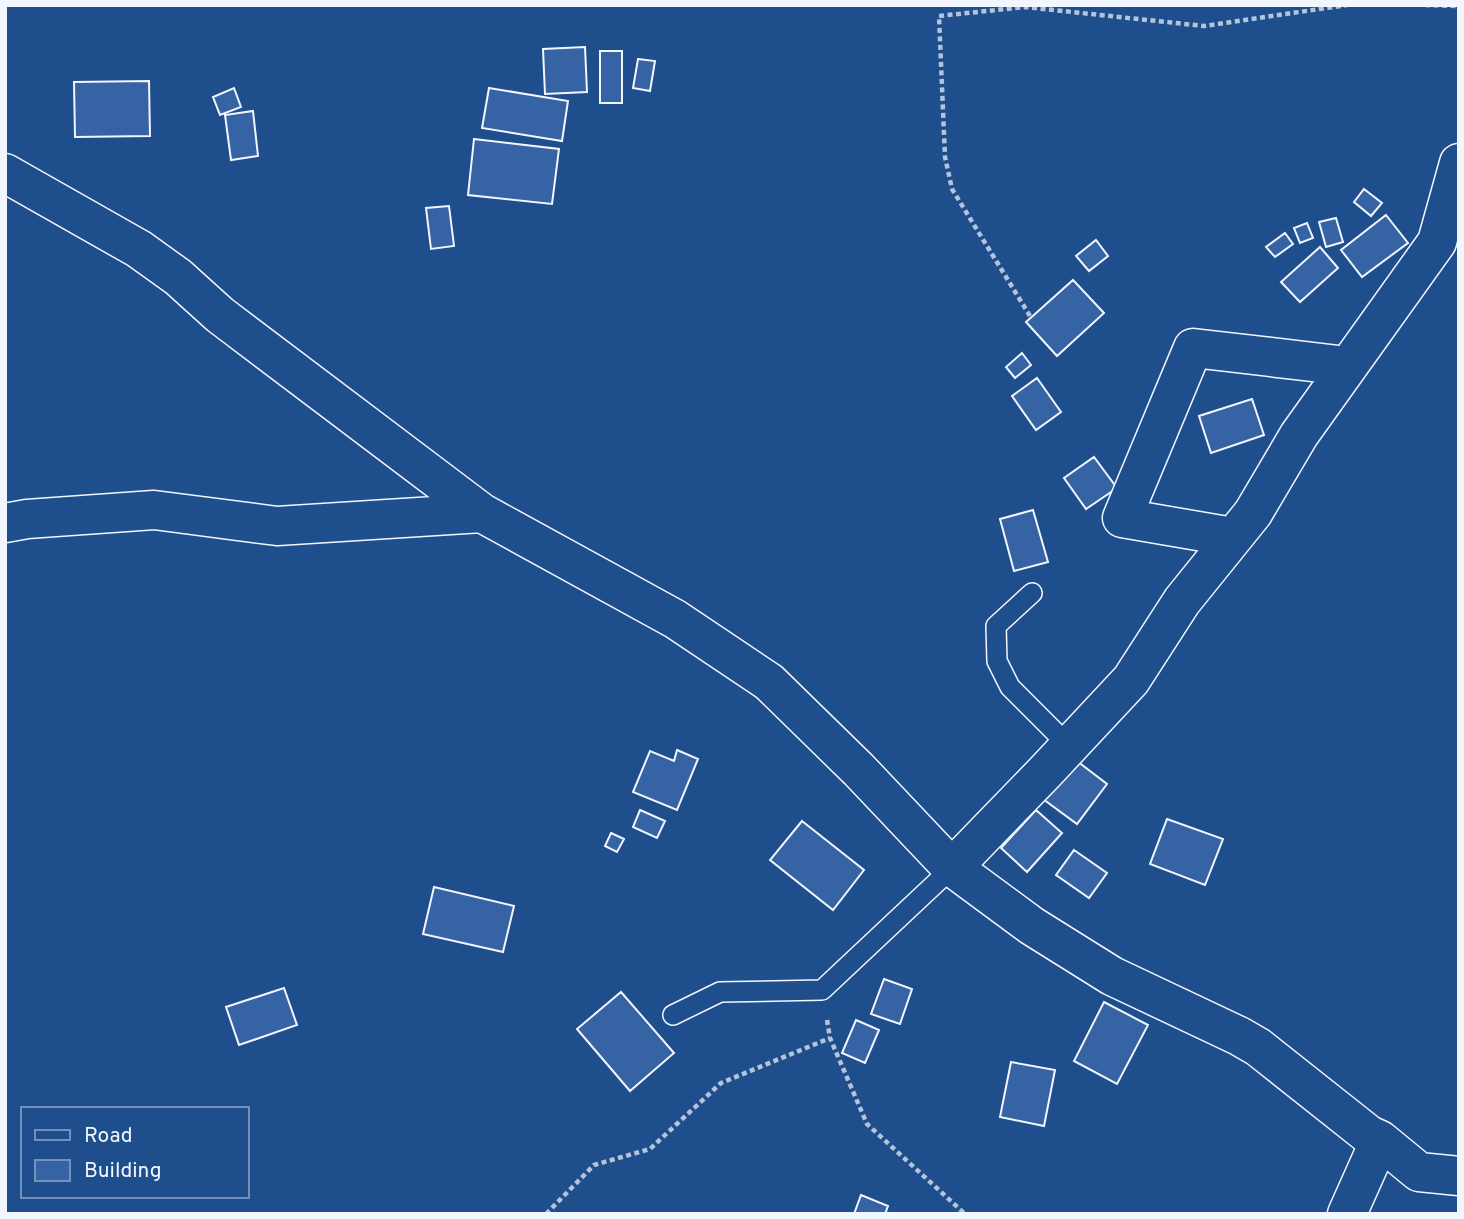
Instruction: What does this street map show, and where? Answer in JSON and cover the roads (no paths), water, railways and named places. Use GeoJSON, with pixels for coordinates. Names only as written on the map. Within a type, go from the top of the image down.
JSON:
{"type":"FeatureCollection","features":[{"type":"Feature","properties":{"kind":"street"},"geometry":{"type":"LineString","coordinates":[[953,867],[1131,680],[1182,601],[1252,513],[1299,435],[1437,242],[1459,163]]}},
{"type":"Feature","properties":{"kind":"street"},"geometry":{"type":"LineString","coordinates":[[5,173],[139,249],[178,277],[220,315],[482,513],[675,619],[769,682],[953,867],[1032,926],[1112,976],[1258,1046],[1419,1172],[1459,1176]]}},
{"type":"Feature","properties":{"kind":"street"},"geometry":{"type":"LineString","coordinates":[[1233,537],[1122,518],[1193,348],[1347,366]]}},
{"type":"Feature","properties":{"kind":"street"},"geometry":{"type":"LineString","coordinates":[[5,523],[153,510],[276,526],[482,513]]}},
{"type":"Feature","properties":{"kind":"street"},"geometry":{"type":"LineString","coordinates":[[1347,1214],[1380,1140]]}},
{"type":"Feature","properties":{"kind":"lane"},"geometry":{"type":"LineString","coordinates":[[1032,593],[996,626],[997,661],[1010,687],[1069,746]]}},
{"type":"Feature","properties":{"kind":"lane"},"geometry":{"type":"LineString","coordinates":[[673,1015],[720,992],[821,990],[953,867]]}}]}
